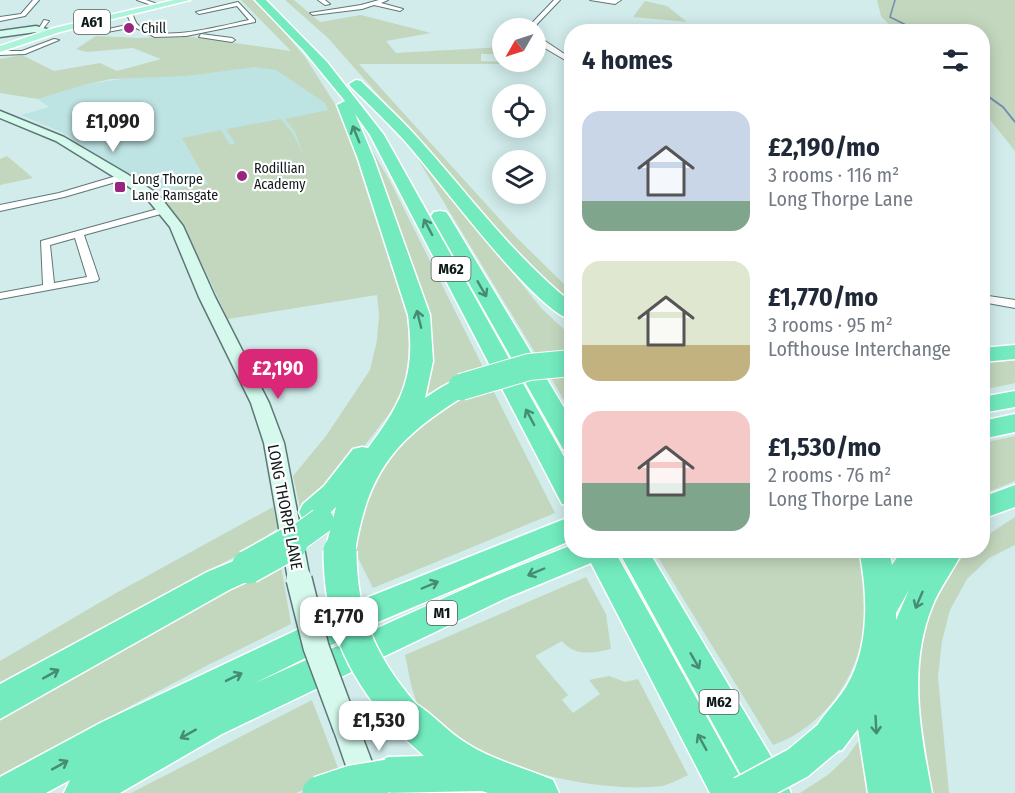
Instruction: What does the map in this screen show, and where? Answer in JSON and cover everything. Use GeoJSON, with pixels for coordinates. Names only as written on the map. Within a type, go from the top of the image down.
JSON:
{"type":"FeatureCollection","features":[{"type":"Feature","properties":{"kind":"highway","name":"M62"},"geometry":{"type":"LineString","coordinates":[[260,0],[308,47],[364,94],[410,138],[491,234]]}},
{"type":"Feature","properties":{"kind":"highway"},"geometry":{"type":"LineString","coordinates":[[275,0],[310,31]]}},
{"type":"Feature","properties":{"kind":"highway","name":"M62"},"geometry":{"type":"LineString","coordinates":[[342,77],[341,84],[383,145],[564,482]]}},
{"type":"Feature","properties":{"kind":"highway"},"geometry":{"type":"LineString","coordinates":[[342,77],[332,83],[366,159],[419,315],[423,351],[411,404],[359,485],[347,514],[340,551],[340,591],[353,638],[373,676],[403,714],[444,750],[480,773],[537,792]]}},
{"type":"Feature","properties":{"kind":"highway","name":"M62"},"geometry":{"type":"LineString","coordinates":[[364,94],[442,219],[564,429]]}},
{"type":"Feature","properties":{"kind":"highway"},"geometry":{"type":"LineString","coordinates":[[491,234],[543,290],[564,307]]}},
{"type":"Feature","properties":{"kind":"highway"},"geometry":{"type":"LineString","coordinates":[[491,234],[524,278],[564,320]]}},
{"type":"Feature","properties":{"kind":"highway"},"geometry":{"type":"LineString","coordinates":[[990,354],[1015,352]]}},
{"type":"Feature","properties":{"kind":"highway"},"geometry":{"type":"LineString","coordinates":[[386,441],[424,408],[461,387],[495,375],[532,366],[564,364]]}},
{"type":"Feature","properties":{"kind":"highway"},"geometry":{"type":"LineString","coordinates":[[317,516],[379,434],[419,376]]}},
{"type":"Feature","properties":{"kind":"highway"},"geometry":{"type":"LineString","coordinates":[[990,404],[1015,399]]}},
{"type":"Feature","properties":{"kind":"highway"},"geometry":{"type":"LineString","coordinates":[[990,428],[1015,423]]}},
{"type":"Feature","properties":{"kind":"highway"},"geometry":{"type":"LineString","coordinates":[[0,702],[247,564],[284,548],[317,516],[359,485]]}},
{"type":"Feature","properties":{"kind":"highway","name":"M1"},"geometry":{"type":"LineString","coordinates":[[9,793],[115,735],[367,612],[564,530]]}},
{"type":"Feature","properties":{"kind":"highway","name":"M1"},"geometry":{"type":"LineString","coordinates":[[83,793],[210,722],[452,609],[571,558]]}},
{"type":"Feature","properties":{"kind":"highway","name":"M62"},"geometry":{"type":"LineString","coordinates":[[603,558],[730,793]]}},
{"type":"Feature","properties":{"kind":"highway","name":"M62"},"geometry":{"type":"LineString","coordinates":[[637,558],[772,793]]}},
{"type":"Feature","properties":{"kind":"highway"},"geometry":{"type":"LineString","coordinates":[[876,558],[880,579],[881,612],[873,667],[876,736],[887,793]]}},
{"type":"Feature","properties":{"kind":"highway"},"geometry":{"type":"LineString","coordinates":[[881,612],[914,558]]}},
{"type":"Feature","properties":{"kind":"highway"},"geometry":{"type":"LineString","coordinates":[[913,793],[905,750],[900,674],[911,620],[930,575],[943,558]]}},
{"type":"Feature","properties":{"kind":"highway"},"geometry":{"type":"LineString","coordinates":[[742,793],[798,763],[829,737],[856,703],[873,667]]}},
{"type":"Feature","properties":{"kind":"highway"},"geometry":{"type":"LineString","coordinates":[[319,793],[352,782],[379,784],[480,773]]}},
{"type":"Feature","properties":{"kind":"main road","name":"A61"},"geometry":{"type":"LineString","coordinates":[[0,51],[48,31],[186,0]]}},
{"type":"Feature","properties":{"kind":"main road"},"geometry":{"type":"LineString","coordinates":[[0,34],[48,31]]}},
{"type":"Feature","properties":{"kind":"main road","name":"LONG THORPE LANE"},"geometry":{"type":"LineString","coordinates":[[0,114],[60,139],[153,197],[165,210],[185,243],[207,297],[260,403],[274,443],[284,486],[299,579],[316,647],[346,728],[379,784]]}},
{"type":"Feature","properties":{"kind":"street"},"geometry":{"type":"LineString","coordinates":[[0,19],[23,15],[36,0]]}},
{"type":"Feature","properties":{"kind":"street"},"geometry":{"type":"LineString","coordinates":[[140,0],[155,4],[165,0]]}},
{"type":"Feature","properties":{"kind":"street"},"geometry":{"type":"LineString","coordinates":[[368,0],[400,9]]}},
{"type":"Feature","properties":{"kind":"street"},"geometry":{"type":"LineString","coordinates":[[313,13],[385,0]]}},
{"type":"Feature","properties":{"kind":"street"},"geometry":{"type":"LineString","coordinates":[[540,18],[557,0]]}},
{"type":"Feature","properties":{"kind":"street"},"geometry":{"type":"LineString","coordinates":[[592,0],[617,1]]}},
{"type":"Feature","properties":{"kind":"street"},"geometry":{"type":"LineString","coordinates":[[107,30],[135,25],[155,35],[186,34],[253,21],[244,11],[219,14],[212,9],[199,12]]}},
{"type":"Feature","properties":{"kind":"street"},"geometry":{"type":"LineString","coordinates":[[130,14],[135,25]]}},
{"type":"Feature","properties":{"kind":"street"},"geometry":{"type":"LineString","coordinates":[[186,34],[232,40]]}},
{"type":"Feature","properties":{"kind":"street"},"geometry":{"type":"LineString","coordinates":[[546,47],[564,57]]}},
{"type":"Feature","properties":{"kind":"street"},"geometry":{"type":"LineString","coordinates":[[0,208],[61,195],[123,177]]}},
{"type":"Feature","properties":{"kind":"street"},"geometry":{"type":"LineString","coordinates":[[49,287],[45,243],[165,210]]}},
{"type":"Feature","properties":{"kind":"street"},"geometry":{"type":"LineString","coordinates":[[0,296],[93,279],[79,235]]}},
{"type":"Feature","properties":{"kind":"street"},"geometry":{"type":"LineString","coordinates":[[990,299],[1015,304]]}},
{"type":"Feature","properties":{"kind":"shaded area","name":"Rodillian Academy"},"geometry":{"type":"Polygon","coordinates":[[[291,51],[309,74],[336,122],[351,163],[228,319],[200,260],[174,213],[164,200],[168,197],[162,191],[155,192],[61,132],[21,115],[49,107],[38,99],[84,85],[291,51]]]}},
{"type":"Feature","properties":{"kind":"green space","name":"Rodillian Academy"},"geometry":{"type":"Polygon","coordinates":[[[241,0],[253,0],[275,21],[305,57],[342,115],[412,332],[410,377],[400,400],[329,491],[301,512],[293,476],[326,436],[370,370],[377,340],[379,315],[377,295],[228,319],[191,242],[164,200],[168,197],[162,191],[208,184],[182,138],[221,130],[230,145],[235,143],[226,129],[281,119],[292,132],[304,156],[295,132],[285,119],[328,110],[325,103],[276,70],[255,67],[186,76],[111,79],[38,99],[0,93],[0,59],[22,55],[54,71],[100,63],[117,71],[161,59],[133,48],[86,52],[76,49],[96,36],[138,38],[186,36],[291,51],[241,0]]]}},
{"type":"Feature","properties":{"kind":"green space"},"geometry":{"type":"Polygon","coordinates":[[[285,0],[294,0],[320,22],[361,15],[431,33],[386,41],[396,53],[492,48],[492,54],[481,54],[481,61],[492,61],[492,64],[359,64],[516,237],[564,284],[564,301],[551,290],[328,38],[285,0]]]}},
{"type":"Feature","properties":{"kind":"green space"},"geometry":{"type":"Polygon","coordinates":[[[877,0],[1015,0],[1015,151],[990,120],[990,24],[888,24],[881,16],[877,0]]]}},
{"type":"Feature","properties":{"kind":"green space"},"geometry":{"type":"Polygon","coordinates":[[[645,1],[667,6],[687,22],[633,17],[645,1]]]}},
{"type":"Feature","properties":{"kind":"green space"},"geometry":{"type":"Polygon","coordinates":[[[362,133],[391,183],[483,367],[427,394],[424,394],[432,367],[432,344],[426,312],[362,133]]]}},
{"type":"Feature","properties":{"kind":"green space"},"geometry":{"type":"Polygon","coordinates":[[[408,143],[541,308],[564,329],[564,354],[537,356],[408,143]]]}},
{"type":"Feature","properties":{"kind":"green space"},"geometry":{"type":"Polygon","coordinates":[[[7,156],[33,178],[0,185],[0,159],[7,156]]]}},
{"type":"Feature","properties":{"kind":"green space"},"geometry":{"type":"Polygon","coordinates":[[[1015,360],[1015,383],[990,388],[990,362],[1015,360]]]}},
{"type":"Feature","properties":{"kind":"green space"},"geometry":{"type":"Polygon","coordinates":[[[564,370],[564,400],[547,371],[564,370]]]}},
{"type":"Feature","properties":{"kind":"green space"},"geometry":{"type":"Polygon","coordinates":[[[493,390],[555,513],[373,588],[354,550],[356,528],[378,469],[418,423],[463,397],[493,390]]]}},
{"type":"Feature","properties":{"kind":"green space"},"geometry":{"type":"Polygon","coordinates":[[[1015,436],[1015,481],[990,491],[990,441],[1015,436]]]}},
{"type":"Feature","properties":{"kind":"green space"},"geometry":{"type":"Polygon","coordinates":[[[273,507],[278,528],[238,555],[0,683],[0,661],[116,593],[273,507]]]}},
{"type":"Feature","properties":{"kind":"green space"},"geometry":{"type":"Polygon","coordinates":[[[1015,517],[1015,545],[990,558],[990,533],[1015,517]]]}},
{"type":"Feature","properties":{"kind":"green space"},"geometry":{"type":"Polygon","coordinates":[[[658,558],[861,558],[866,580],[867,609],[854,666],[840,691],[822,713],[800,732],[773,745],[658,558]]]}},
{"type":"Feature","properties":{"kind":"green space"},"geometry":{"type":"Polygon","coordinates":[[[962,558],[989,558],[967,579],[950,610],[942,641],[938,677],[949,793],[930,793],[918,730],[917,661],[928,611],[962,558]]]}},
{"type":"Feature","properties":{"kind":"green space"},"geometry":{"type":"Polygon","coordinates":[[[280,560],[291,624],[206,666],[0,775],[0,711],[280,560]]]}},
{"type":"Feature","properties":{"kind":"green space"},"geometry":{"type":"Polygon","coordinates":[[[586,577],[606,614],[611,649],[578,652],[562,641],[535,656],[568,695],[562,700],[573,713],[600,694],[589,680],[609,676],[625,682],[638,679],[688,775],[670,784],[639,787],[613,786],[558,778],[530,771],[480,752],[459,740],[428,717],[417,702],[405,655],[586,577]]]}},
{"type":"Feature","properties":{"kind":"green space"},"geometry":{"type":"Polygon","coordinates":[[[312,700],[340,773],[296,793],[131,793],[312,700]]]}},
{"type":"Feature","properties":{"kind":"green space"},"geometry":{"type":"Polygon","coordinates":[[[867,729],[880,793],[800,793],[829,774],[847,757],[867,729]]]}},
{"type":"Feature","properties":{"kind":"waterway"},"geometry":{"type":"LineString","coordinates":[[895,0],[890,17],[904,24]]}},
{"type":"Feature","properties":{"kind":"waterway"},"geometry":{"type":"LineString","coordinates":[[990,98],[1003,107],[1015,122]]}},
{"type":"Feature","properties":{"kind":"place","name":"Chill"},"geometry":{"type":"Point","coordinates":[129,28]}},
{"type":"Feature","properties":{"kind":"place","name":"Rodillian Academy"},"geometry":{"type":"Point","coordinates":[242,176]}},
{"type":"Feature","properties":{"kind":"place","name":"Long Thorpe Lane Ramsgate"},"geometry":{"type":"Point","coordinates":[120,187]}}]}
